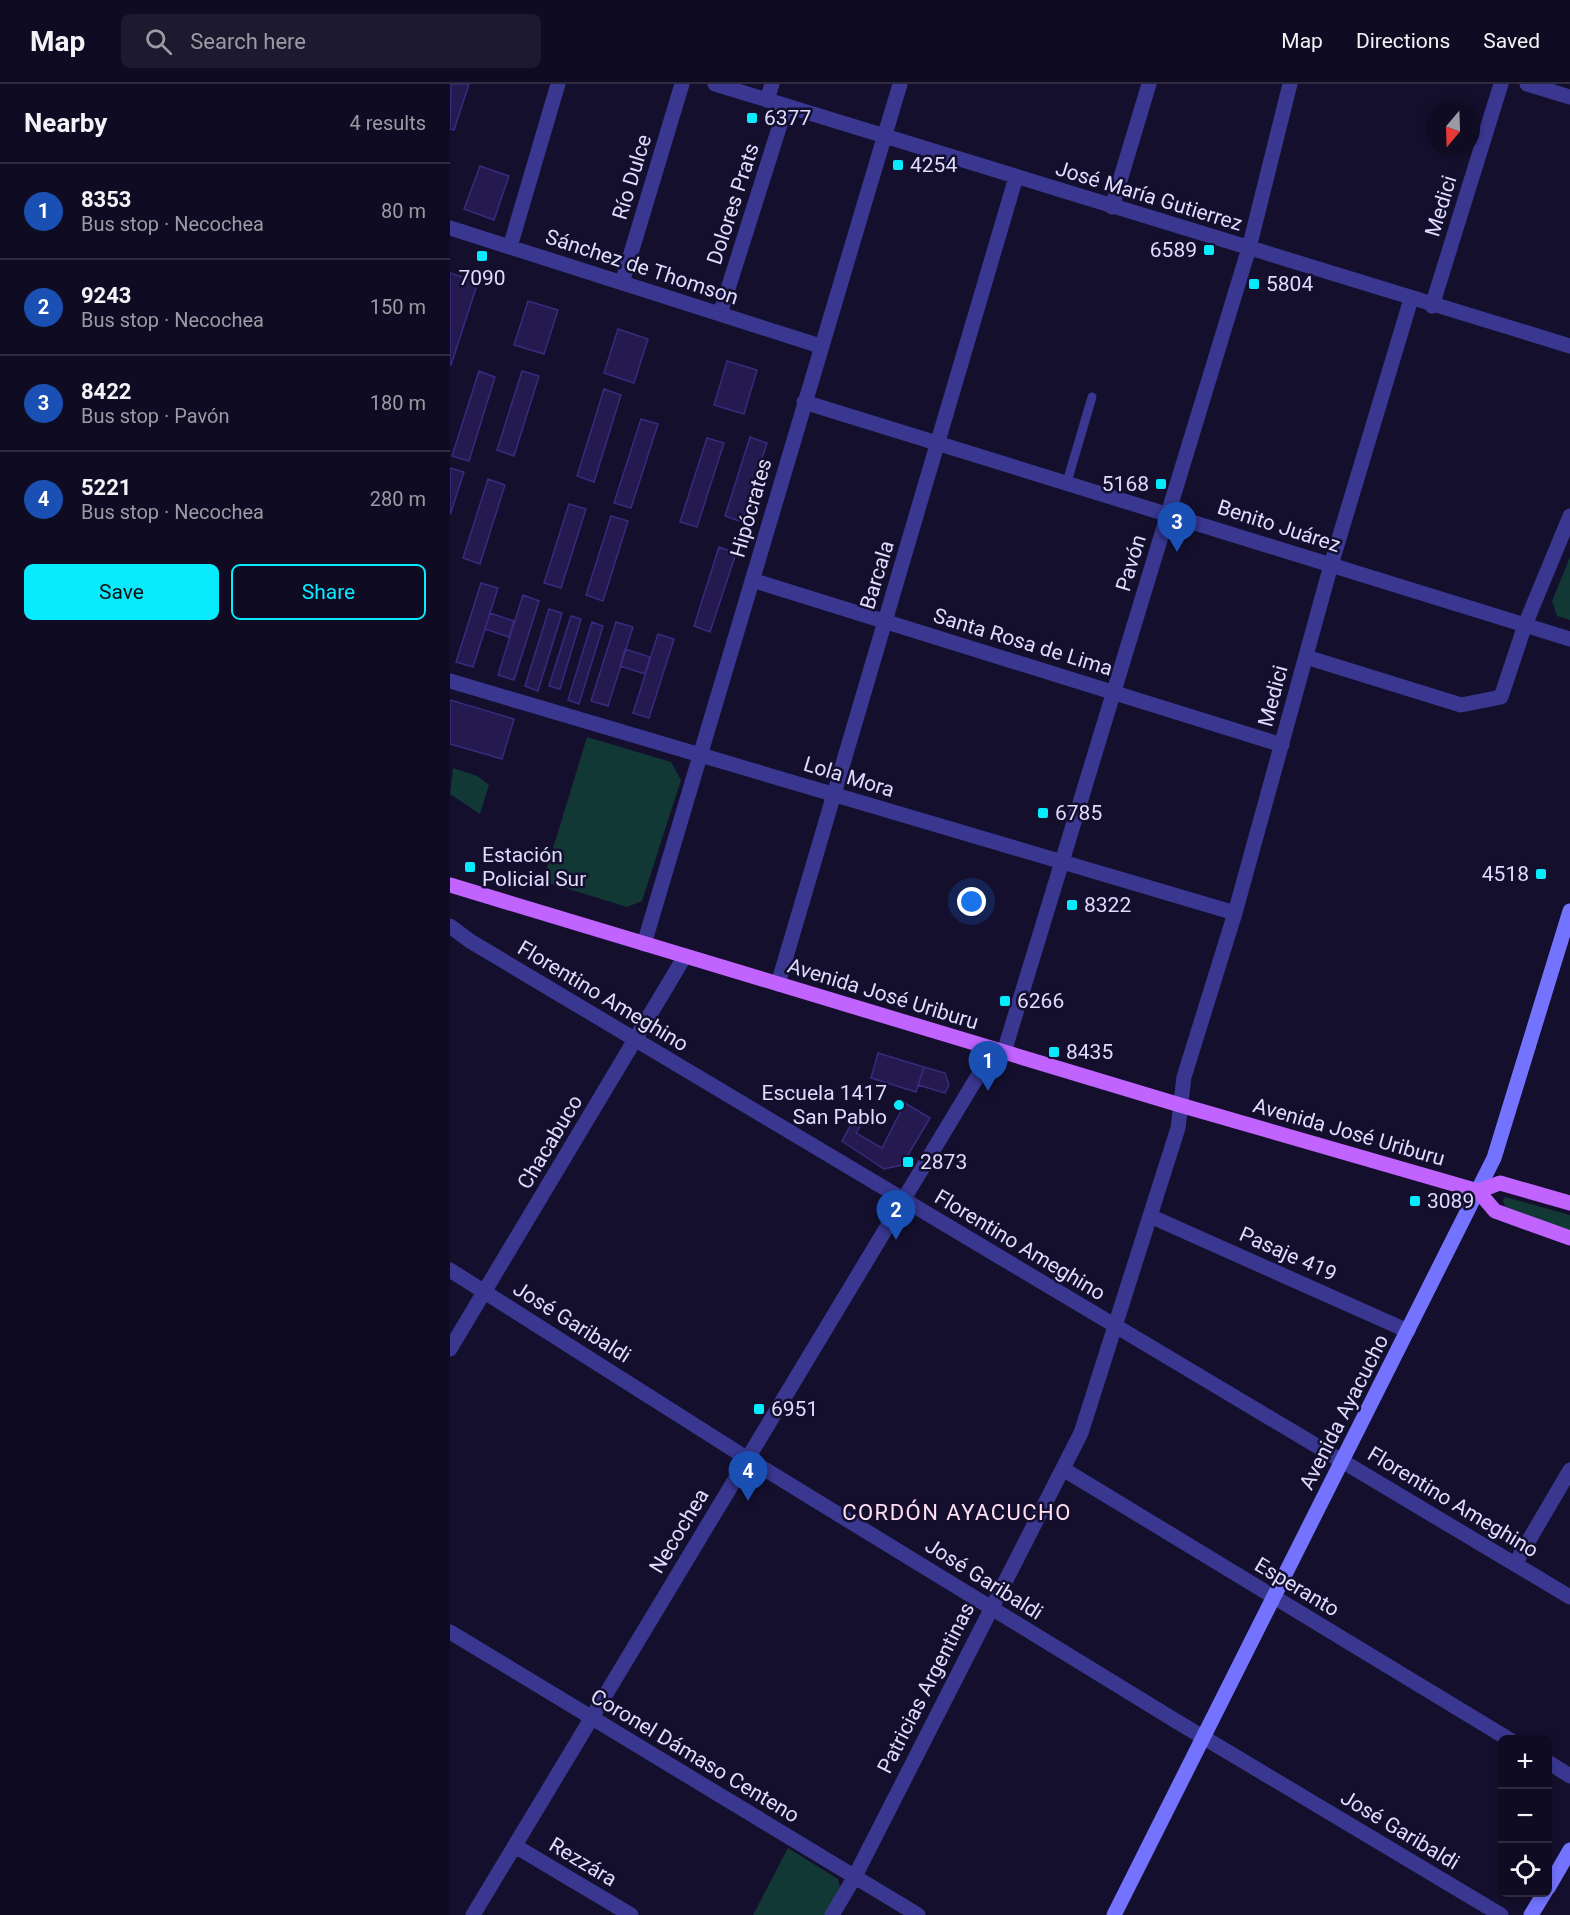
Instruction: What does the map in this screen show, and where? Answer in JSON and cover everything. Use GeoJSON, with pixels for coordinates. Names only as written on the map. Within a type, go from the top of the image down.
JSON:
{"type":"FeatureCollection","features":[{"type":"Feature","properties":{"kind":"main road","name":"Avenida José Uriburu"},"geometry":{"type":"LineString","coordinates":[[450,885],[1476,1196],[1495,1211],[1567,1238]]}},
{"type":"Feature","properties":{"kind":"main road","name":"Avenida Ayacucho"},"geometry":{"type":"LineString","coordinates":[[1114,1915],[1344,1461],[1494,1158],[1569,919]]}},
{"type":"Feature","properties":{"kind":"main road","name":"Avenida José Uriburu"},"geometry":{"type":"LineString","coordinates":[[1476,1196],[1500,1183],[1570,1203]]}},
{"type":"Feature","properties":{"kind":"main road"},"geometry":{"type":"LineString","coordinates":[[1552,1881],[1570,1850]]}},
{"type":"Feature","properties":{"kind":"main road"},"geometry":{"type":"LineString","coordinates":[[1531,1915],[1542,1897]]}},
{"type":"Feature","properties":{"kind":"street"},"geometry":{"type":"LineString","coordinates":[[510,247],[558,84]]}},
{"type":"Feature","properties":{"kind":"street","name":"Río Dulce"},"geometry":{"type":"LineString","coordinates":[[622,283],[682,84]]}},
{"type":"Feature","properties":{"kind":"street","name":"José María Gutierrez"},"geometry":{"type":"LineString","coordinates":[[715,84],[1432,306],[1570,346]]}},
{"type":"Feature","properties":{"kind":"street"},"geometry":{"type":"LineString","coordinates":[[767,100],[772,84]]}},
{"type":"Feature","properties":{"kind":"street","name":"Hipócrates"},"geometry":{"type":"LineString","coordinates":[[644,944],[820,346],[900,84]]}},
{"type":"Feature","properties":{"kind":"street"},"geometry":{"type":"LineString","coordinates":[[1112,207],[1149,84]]}},
{"type":"Feature","properties":{"kind":"street","name":"Pavón"},"geometry":{"type":"LineString","coordinates":[[1004,1052],[1249,248],[1290,84]]}},
{"type":"Feature","properties":{"kind":"street","name":"Medici"},"geometry":{"type":"LineString","coordinates":[[1432,306],[1501,84]]}},
{"type":"Feature","properties":{"kind":"street"},"geometry":{"type":"LineString","coordinates":[[1527,84],[1570,97]]}},
{"type":"Feature","properties":{"kind":"street","name":"Dolores Prats"},"geometry":{"type":"LineString","coordinates":[[720,314],[786,106]]}},
{"type":"Feature","properties":{"kind":"street","name":"Barcala"},"geometry":{"type":"LineString","coordinates":[[778,984],[1016,177]]}},
{"type":"Feature","properties":{"kind":"street","name":"Sánchez de Thomson"},"geometry":{"type":"LineString","coordinates":[[450,228],[820,346]]}},
{"type":"Feature","properties":{"kind":"street","name":"Medici"},"geometry":{"type":"LineString","coordinates":[[1180,1105],[1184,1077],[1235,913],[1331,565],[1411,299]]}},
{"type":"Feature","properties":{"kind":"street","name":"Benito Juárez"},"geometry":{"type":"LineString","coordinates":[[804,402],[1570,639]]}},
{"type":"Feature","properties":{"kind":"street"},"geometry":{"type":"LineString","coordinates":[[1306,657],[1461,705],[1501,697],[1525,625],[1570,516]]}},
{"type":"Feature","properties":{"kind":"street","name":"Santa Rosa de Lima"},"geometry":{"type":"LineString","coordinates":[[752,580],[1281,745]]}},
{"type":"Feature","properties":{"kind":"street","name":"Lola Mora"},"geometry":{"type":"LineString","coordinates":[[450,681],[1235,913]]}},
{"type":"Feature","properties":{"kind":"street","name":"Florentino Ameghino"},"geometry":{"type":"LineString","coordinates":[[450,926],[470,941],[1570,1597]]}},
{"type":"Feature","properties":{"kind":"street","name":"Chacabuco"},"geometry":{"type":"LineString","coordinates":[[450,1349],[685,956]]}},
{"type":"Feature","properties":{"kind":"street","name":"Necochea"},"geometry":{"type":"LineString","coordinates":[[473,1915],[979,1074],[1004,1052]]}},
{"type":"Feature","properties":{"kind":"street","name":"Patricias Argentinas"},"geometry":{"type":"LineString","coordinates":[[832,1915],[854,1878],[990,1607],[1081,1433],[1178,1128],[1180,1105]]}},
{"type":"Feature","properties":{"kind":"street","name":"Pasaje 419"},"geometry":{"type":"LineString","coordinates":[[1150,1216],[1408,1331]]}},
{"type":"Feature","properties":{"kind":"street","name":"José Garibaldi"},"geometry":{"type":"LineString","coordinates":[[450,1270],[990,1607],[1501,1915]]}},
{"type":"Feature","properties":{"kind":"street","name":"Esperanto"},"geometry":{"type":"LineString","coordinates":[[1063,1469],[1502,1735]]}},
{"type":"Feature","properties":{"kind":"street"},"geometry":{"type":"LineString","coordinates":[[1515,1564],[1570,1470]]}},
{"type":"Feature","properties":{"kind":"street","name":"Coronel Dámaso Centeno"},"geometry":{"type":"LineString","coordinates":[[450,1632],[918,1915]]}},
{"type":"Feature","properties":{"kind":"street"},"geometry":{"type":"LineString","coordinates":[[1552,1765],[1570,1776]]}},
{"type":"Feature","properties":{"kind":"street","name":"Rezzára"},"geometry":{"type":"LineString","coordinates":[[515,1846],[631,1915]]}},
{"type":"Feature","properties":{"kind":"lane"},"geometry":{"type":"LineString","coordinates":[[1067,482],[1092,397]]}},
{"type":"Feature","properties":{"kind":"green space"},"geometry":{"type":"Polygon","coordinates":[[[1570,557],[1570,620],[1557,616],[1552,601],[1570,557]]]}},
{"type":"Feature","properties":{"kind":"green space"},"geometry":{"type":"Polygon","coordinates":[[[587,737],[671,762],[681,780],[642,901],[627,907],[543,881],[587,737]]]}},
{"type":"Feature","properties":{"kind":"green space"},"geometry":{"type":"Polygon","coordinates":[[[453,768],[477,776],[489,785],[480,814],[450,794],[453,768]]]}},
{"type":"Feature","properties":{"kind":"green space"},"geometry":{"type":"Polygon","coordinates":[[[1505,1197],[1570,1215],[1570,1231],[1506,1209],[1503,1201],[1505,1197]]]}},
{"type":"Feature","properties":{"kind":"green space"},"geometry":{"type":"Polygon","coordinates":[[[788,1848],[838,1879],[840,1888],[825,1915],[753,1915],[788,1848]]]}},
{"type":"Feature","properties":{"kind":"building"},"geometry":{"type":"Polygon","coordinates":[[[451,84],[469,84],[454,130],[450,129],[451,84]]]}},
{"type":"Feature","properties":{"kind":"building"},"geometry":{"type":"Polygon","coordinates":[[[480,166],[509,176],[494,220],[464,209],[480,166]]]}},
{"type":"Feature","properties":{"kind":"building"},"geometry":{"type":"Polygon","coordinates":[[[450,273],[478,282],[451,365],[450,365],[450,273]]]}},
{"type":"Feature","properties":{"kind":"building"},"geometry":{"type":"Polygon","coordinates":[[[528,301],[558,310],[544,354],[514,345],[528,301]]]}},
{"type":"Feature","properties":{"kind":"building"},"geometry":{"type":"Polygon","coordinates":[[[618,329],[648,339],[634,383],[604,373],[618,329]]]}},
{"type":"Feature","properties":{"kind":"building"},"geometry":{"type":"Polygon","coordinates":[[[727,361],[757,370],[744,414],[714,405],[727,361]]]}},
{"type":"Feature","properties":{"kind":"building"},"geometry":{"type":"Polygon","coordinates":[[[479,371],[495,377],[469,461],[452,456],[479,371]]]}},
{"type":"Feature","properties":{"kind":"building"},"geometry":{"type":"Polygon","coordinates":[[[522,371],[539,376],[514,456],[497,450],[522,371]]]}},
{"type":"Feature","properties":{"kind":"building"},"geometry":{"type":"Polygon","coordinates":[[[604,389],[621,395],[594,482],[577,476],[604,389]]]}},
{"type":"Feature","properties":{"kind":"building"},"geometry":{"type":"Polygon","coordinates":[[[641,419],[658,424],[631,508],[614,503],[641,419]]]}},
{"type":"Feature","properties":{"kind":"building"},"geometry":{"type":"Polygon","coordinates":[[[750,437],[767,443],[742,522],[725,516],[750,437]]]}},
{"type":"Feature","properties":{"kind":"building"},"geometry":{"type":"Polygon","coordinates":[[[707,438],[724,443],[697,527],[680,522],[707,438]]]}},
{"type":"Feature","properties":{"kind":"building"},"geometry":{"type":"Polygon","coordinates":[[[450,468],[464,472],[450,515],[450,468]]]}},
{"type":"Feature","properties":{"kind":"building"},"geometry":{"type":"Polygon","coordinates":[[[488,479],[505,485],[480,564],[463,558],[488,479]]]}},
{"type":"Feature","properties":{"kind":"building"},"geometry":{"type":"Polygon","coordinates":[[[569,504],[586,509],[561,588],[544,583],[569,504]]]}},
{"type":"Feature","properties":{"kind":"building"},"geometry":{"type":"Polygon","coordinates":[[[611,516],[628,521],[603,601],[586,595],[611,516]]]}},
{"type":"Feature","properties":{"kind":"building"},"geometry":{"type":"Polygon","coordinates":[[[719,547],[736,553],[710,632],[694,626],[719,547]]]}},
{"type":"Feature","properties":{"kind":"building"},"geometry":{"type":"Polygon","coordinates":[[[481,583],[498,588],[473,667],[456,662],[481,583]]]}},
{"type":"Feature","properties":{"kind":"building"},"geometry":{"type":"Polygon","coordinates":[[[523,595],[539,601],[514,680],[498,675],[523,595]]]}},
{"type":"Feature","properties":{"kind":"building"},"geometry":{"type":"Polygon","coordinates":[[[549,609],[562,613],[538,691],[525,686],[549,609]]]}},
{"type":"Feature","properties":{"kind":"building"},"geometry":{"type":"Polygon","coordinates":[[[490,613],[514,621],[509,637],[485,629],[490,613]]]}},
{"type":"Feature","properties":{"kind":"building"},"geometry":{"type":"Polygon","coordinates":[[[571,616],[581,619],[560,689],[549,686],[571,616]]]}},
{"type":"Feature","properties":{"kind":"building"},"geometry":{"type":"Polygon","coordinates":[[[592,622],[603,626],[579,704],[568,700],[592,622]]]}},
{"type":"Feature","properties":{"kind":"building"},"geometry":{"type":"Polygon","coordinates":[[[616,622],[633,627],[608,706],[591,701],[616,622]]]}},
{"type":"Feature","properties":{"kind":"building"},"geometry":{"type":"Polygon","coordinates":[[[658,634],[674,639],[649,718],[633,713],[658,634]]]}},
{"type":"Feature","properties":{"kind":"building"},"geometry":{"type":"Polygon","coordinates":[[[625,649],[650,657],[645,674],[620,666],[625,649]]]}},
{"type":"Feature","properties":{"kind":"building"},"geometry":{"type":"Polygon","coordinates":[[[450,700],[514,719],[502,759],[450,744],[450,700]]]}},
{"type":"Feature","properties":{"kind":"building"},"geometry":{"type":"Polygon","coordinates":[[[878,1053],[924,1067],[916,1092],[871,1078],[878,1053]]]}},
{"type":"Feature","properties":{"kind":"building"},"geometry":{"type":"Polygon","coordinates":[[[924,1067],[945,1073],[949,1085],[945,1093],[918,1085],[924,1067]]]}},
{"type":"Feature","properties":{"kind":"building"},"geometry":{"type":"Polygon","coordinates":[[[905,1103],[930,1118],[902,1165],[884,1169],[842,1141],[857,1113],[865,1118],[856,1133],[882,1148],[905,1103]]]}},
{"type":"Feature","properties":{"kind":"place","name":"6377"},"geometry":{"type":"Point","coordinates":[752,118]}},
{"type":"Feature","properties":{"kind":"place","name":"4254"},"geometry":{"type":"Point","coordinates":[898,165]}},
{"type":"Feature","properties":{"kind":"place","name":"6589"},"geometry":{"type":"Point","coordinates":[1209,250]}},
{"type":"Feature","properties":{"kind":"place","name":"7090"},"geometry":{"type":"Point","coordinates":[482,256]}},
{"type":"Feature","properties":{"kind":"place","name":"5804"},"geometry":{"type":"Point","coordinates":[1254,284]}},
{"type":"Feature","properties":{"kind":"place","name":"5168"},"geometry":{"type":"Point","coordinates":[1161,484]}},
{"type":"Feature","properties":{"kind":"place","name":"8422"},"geometry":{"type":"Point","coordinates":[1177,552]}},
{"type":"Feature","properties":{"kind":"place","name":"6785"},"geometry":{"type":"Point","coordinates":[1043,813]}},
{"type":"Feature","properties":{"kind":"place","name":"Estación Policial Sur"},"geometry":{"type":"Point","coordinates":[470,867]}},
{"type":"Feature","properties":{"kind":"place","name":"4518"},"geometry":{"type":"Point","coordinates":[1541,874]}},
{"type":"Feature","properties":{"kind":"place","name":"8322"},"geometry":{"type":"Point","coordinates":[1072,905]}},
{"type":"Feature","properties":{"kind":"place","name":"6266"},"geometry":{"type":"Point","coordinates":[1005,1001]}},
{"type":"Feature","properties":{"kind":"place","name":"8435"},"geometry":{"type":"Point","coordinates":[1054,1052]}},
{"type":"Feature","properties":{"kind":"place","name":"8353"},"geometry":{"type":"Point","coordinates":[988,1091]}},
{"type":"Feature","properties":{"kind":"place","name":"Escuela 1417 San Pablo"},"geometry":{"type":"Point","coordinates":[899,1105]}},
{"type":"Feature","properties":{"kind":"place","name":"2873"},"geometry":{"type":"Point","coordinates":[908,1162]}},
{"type":"Feature","properties":{"kind":"place","name":"3089"},"geometry":{"type":"Point","coordinates":[1415,1201]}},
{"type":"Feature","properties":{"kind":"place","name":"9243"},"geometry":{"type":"Point","coordinates":[896,1240]}},
{"type":"Feature","properties":{"kind":"place","name":"6951"},"geometry":{"type":"Point","coordinates":[759,1409]}},
{"type":"Feature","properties":{"kind":"place","name":"5221"},"geometry":{"type":"Point","coordinates":[748,1501]}},
{"type":"Feature","properties":{"kind":"district","name":"CORDÓN AYACUCHO"},"geometry":{"type":"Point","coordinates":[957,1512]}}]}
